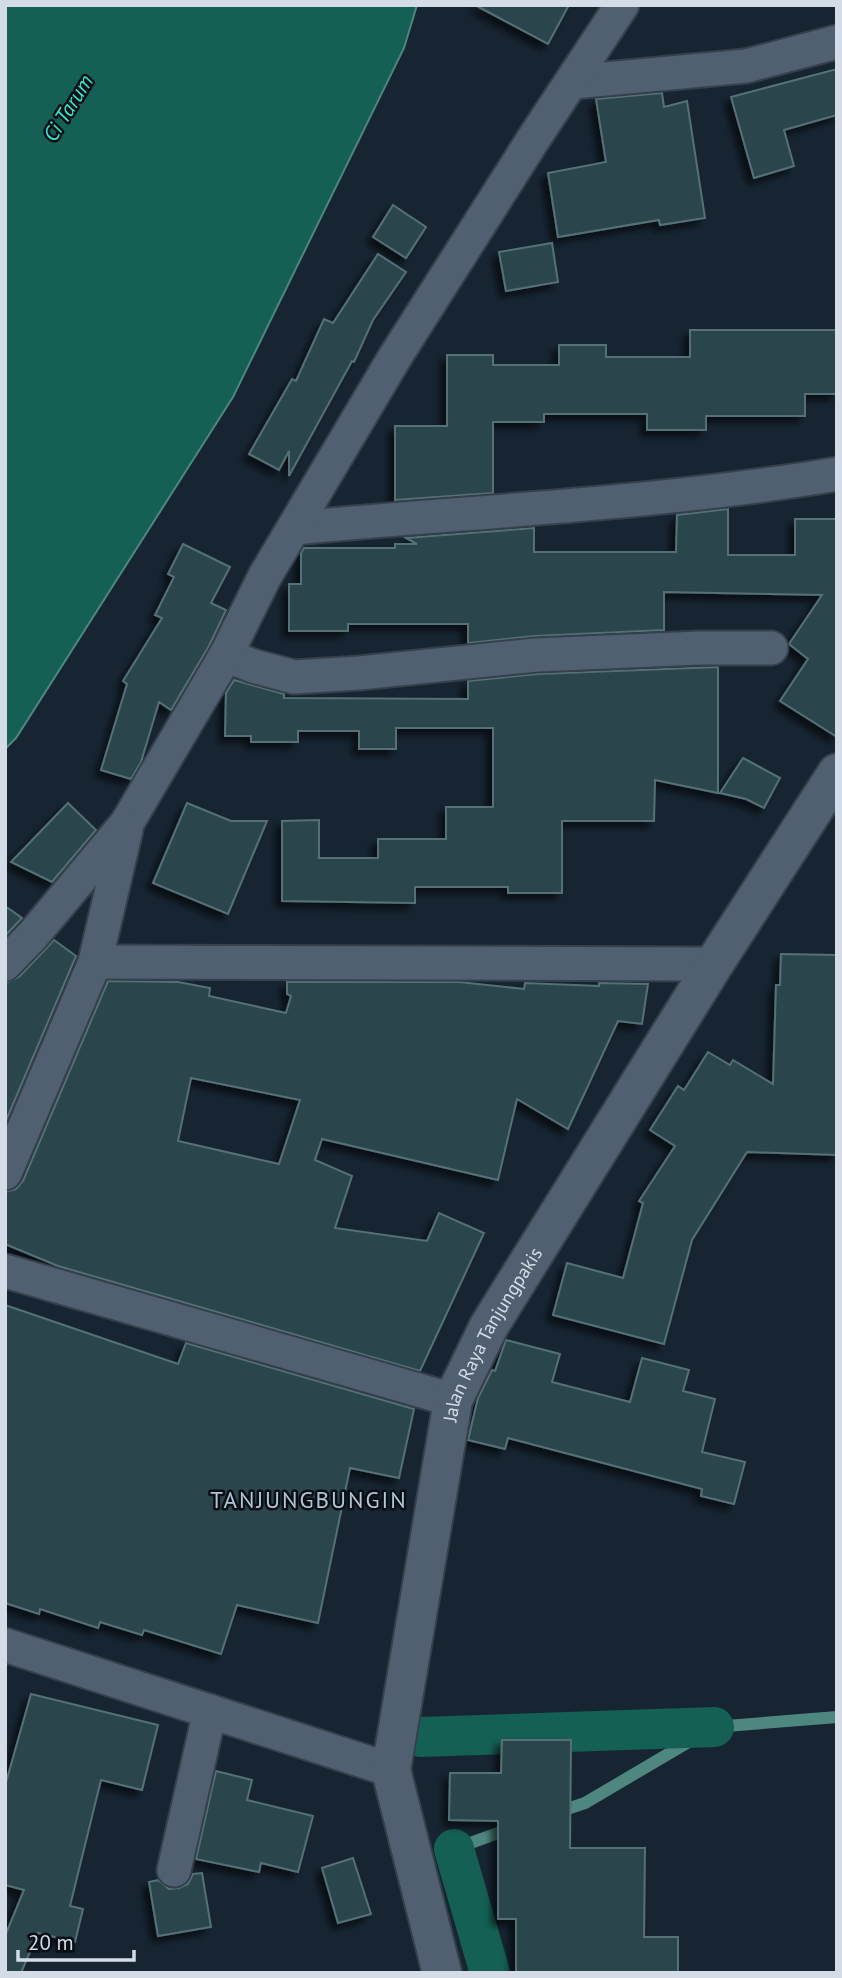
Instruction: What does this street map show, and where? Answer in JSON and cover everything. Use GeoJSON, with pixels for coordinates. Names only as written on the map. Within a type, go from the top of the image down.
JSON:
{"type":"FeatureCollection","features":[{"type":"Feature","properties":{"kind":"street"},"geometry":{"type":"LineString","coordinates":[[5,964],[33,935],[127,823],[226,655],[265,576],[395,357],[622,5]]}},
{"type":"Feature","properties":{"kind":"street"},"geometry":{"type":"LineString","coordinates":[[572,82],[746,66],[837,42]]}},
{"type":"Feature","properties":{"kind":"street"},"geometry":{"type":"LineString","coordinates":[[295,528],[625,501],[772,485],[837,474]]}},
{"type":"Feature","properties":{"kind":"street"},"geometry":{"type":"LineString","coordinates":[[226,655],[253,666],[294,677],[536,655],[700,648],[771,648]]}},
{"type":"Feature","properties":{"kind":"street","name":"Jalan Raya Tanjungpakis"},"geometry":{"type":"LineString","coordinates":[[442,1973],[391,1770],[453,1400],[489,1326],[714,964],[837,773]]}},
{"type":"Feature","properties":{"kind":"street"},"geometry":{"type":"LineString","coordinates":[[5,1173],[95,962],[127,823]]}},
{"type":"Feature","properties":{"kind":"street"},"geometry":{"type":"LineString","coordinates":[[95,962],[714,964]]}},
{"type":"Feature","properties":{"kind":"street"},"geometry":{"type":"LineString","coordinates":[[5,1271],[453,1400]]}},
{"type":"Feature","properties":{"kind":"street"},"geometry":{"type":"LineString","coordinates":[[5,1645],[391,1770]]}},
{"type":"Feature","properties":{"kind":"street"},"geometry":{"type":"LineString","coordinates":[[174,1870],[210,1711]]}},
{"type":"Feature","properties":{"kind":"water","name":"Ci Tarum"},"geometry":{"type":"Polygon","coordinates":[[[5,5],[417,5],[404,48],[233,397],[16,738],[5,749],[5,5]]]}},
{"type":"Feature","properties":{"kind":"building"},"geometry":{"type":"Polygon","coordinates":[[[475,5],[569,5],[548,44],[475,5]]]}},
{"type":"Feature","properties":{"kind":"building"},"geometry":{"type":"Polygon","coordinates":[[[837,69],[837,115],[784,130],[794,166],[754,178],[731,97],[837,69]]]}},
{"type":"Feature","properties":{"kind":"building"},"geometry":{"type":"Polygon","coordinates":[[[662,93],[664,107],[687,101],[705,218],[660,225],[659,220],[558,237],[548,173],[606,162],[596,99],[662,93]]]}},
{"type":"Feature","properties":{"kind":"building"},"geometry":{"type":"Polygon","coordinates":[[[393,205],[426,227],[406,258],[373,237],[393,205]]]}},
{"type":"Feature","properties":{"kind":"building"},"geometry":{"type":"Polygon","coordinates":[[[552,243],[558,282],[506,291],[499,252],[552,243]]]}},
{"type":"Feature","properties":{"kind":"building"},"geometry":{"type":"Polygon","coordinates":[[[378,254],[406,272],[373,320],[354,362],[352,361],[289,476],[289,451],[279,470],[249,454],[292,379],[296,381],[324,319],[333,323],[378,254]]]}},
{"type":"Feature","properties":{"kind":"building"},"geometry":{"type":"Polygon","coordinates":[[[690,330],[837,330],[837,394],[805,394],[805,416],[706,416],[706,430],[647,430],[647,414],[544,414],[544,422],[493,422],[493,493],[395,500],[395,426],[447,426],[447,355],[493,355],[493,365],[559,365],[559,345],[606,345],[606,357],[690,357],[690,330]]]}},
{"type":"Feature","properties":{"kind":"building"},"geometry":{"type":"Polygon","coordinates":[[[728,509],[728,555],[795,555],[795,519],[837,519],[837,737],[780,701],[808,659],[789,644],[822,595],[664,592],[664,630],[535,636],[468,643],[468,624],[348,624],[348,631],[289,631],[289,584],[301,584],[301,553],[304,548],[395,548],[395,544],[417,544],[406,538],[534,528],[534,552],[676,552],[677,515],[728,509]]]}},
{"type":"Feature","properties":{"kind":"building"},"geometry":{"type":"Polygon","coordinates":[[[183,544],[230,567],[211,603],[226,610],[209,646],[171,710],[159,702],[141,762],[131,779],[101,770],[127,684],[123,681],[162,618],[155,615],[174,577],[168,574],[183,544]]]}},
{"type":"Feature","properties":{"kind":"building"},"geometry":{"type":"Polygon","coordinates":[[[718,667],[718,793],[655,780],[654,821],[562,821],[562,893],[508,893],[508,887],[415,887],[415,903],[282,901],[282,821],[319,820],[319,858],[378,858],[378,839],[446,839],[446,807],[493,807],[493,728],[396,728],[396,749],[359,749],[359,731],[298,731],[298,742],[251,742],[251,736],[225,736],[226,693],[234,680],[284,694],[284,698],[468,699],[468,681],[537,674],[718,667]]]}},
{"type":"Feature","properties":{"kind":"building"},"geometry":{"type":"Polygon","coordinates":[[[743,758],[780,778],[764,808],[746,799],[720,793],[743,758]]]}},
{"type":"Feature","properties":{"kind":"building"},"geometry":{"type":"Polygon","coordinates":[[[68,803],[96,830],[52,882],[11,862],[68,803]]]}},
{"type":"Feature","properties":{"kind":"building"},"geometry":{"type":"Polygon","coordinates":[[[187,803],[231,821],[267,821],[228,914],[153,883],[187,803]]]}},
{"type":"Feature","properties":{"kind":"building"},"geometry":{"type":"Polygon","coordinates":[[[5,906],[22,918],[5,936],[5,906]]]}},
{"type":"Feature","properties":{"kind":"building"},"geometry":{"type":"Polygon","coordinates":[[[54,940],[76,956],[5,1123],[5,983],[19,977],[54,940]]]}},
{"type":"Feature","properties":{"kind":"building"},"geometry":{"type":"Polygon","coordinates":[[[781,954],[837,955],[837,1155],[747,1152],[692,1240],[664,1344],[553,1315],[567,1263],[623,1278],[643,1203],[639,1201],[675,1146],[650,1130],[678,1086],[684,1090],[708,1052],[730,1065],[733,1060],[773,1084],[776,985],[780,985],[781,954]]]}},
{"type":"Feature","properties":{"kind":"building"},"geometry":{"type":"Polygon","coordinates":[[[108,981],[178,982],[210,988],[209,996],[286,1013],[291,996],[287,994],[287,982],[459,982],[524,989],[525,983],[599,986],[599,983],[648,984],[642,1024],[618,1021],[568,1129],[517,1099],[498,1180],[322,1139],[315,1160],[352,1176],[335,1228],[427,1241],[439,1213],[484,1233],[420,1371],[58,1266],[5,1244],[5,1192],[16,1189],[23,1181],[108,981]],[[191,1078],[178,1141],[279,1164],[300,1100],[191,1078]]]}},
{"type":"Feature","properties":{"kind":"building"},"geometry":{"type":"Polygon","coordinates":[[[5,1305],[178,1364],[186,1343],[414,1409],[399,1478],[350,1468],[318,1623],[237,1605],[221,1654],[144,1630],[142,1635],[100,1622],[98,1628],[40,1609],[39,1614],[5,1603],[5,1305]]]}},
{"type":"Feature","properties":{"kind":"building"},"geometry":{"type":"Polygon","coordinates":[[[506,1340],[560,1354],[552,1382],[630,1402],[642,1358],[689,1370],[683,1391],[715,1399],[702,1452],[745,1462],[734,1504],[701,1496],[702,1489],[508,1438],[505,1449],[468,1440],[478,1398],[492,1370],[495,1371],[506,1340]]]}},
{"type":"Feature","properties":{"kind":"building"},"geometry":{"type":"Polygon","coordinates":[[[31,1694],[158,1725],[142,1790],[101,1780],[70,1906],[83,1909],[75,1942],[38,1933],[21,1973],[5,1973],[5,1936],[24,1890],[5,1885],[5,1786],[31,1694]]]}},
{"type":"Feature","properties":{"kind":"building"},"geometry":{"type":"Polygon","coordinates":[[[502,1740],[571,1740],[570,1848],[645,1848],[644,1937],[678,1937],[678,1973],[516,1973],[516,1919],[498,1919],[498,1821],[449,1820],[450,1773],[501,1773],[502,1740]]]}},
{"type":"Feature","properties":{"kind":"building"},"geometry":{"type":"Polygon","coordinates":[[[216,1771],[252,1780],[247,1800],[313,1816],[298,1872],[261,1863],[259,1872],[196,1859],[216,1771]]]}},
{"type":"Feature","properties":{"kind":"building"},"geometry":{"type":"Polygon","coordinates":[[[353,1858],[371,1914],[338,1923],[322,1868],[353,1858]]]}},
{"type":"Feature","properties":{"kind":"building"},"geometry":{"type":"Polygon","coordinates":[[[202,1873],[211,1927],[158,1936],[149,1882],[158,1880],[169,1889],[179,1888],[188,1884],[193,1874],[202,1873]]]}},
{"type":"Feature","properties":{"kind":"waterway"},"geometry":{"type":"LineString","coordinates":[[555,1813],[585,1803],[714,1727],[837,1717]]}},
{"type":"Feature","properties":{"kind":"waterway"},"geometry":{"type":"LineString","coordinates":[[421,1737],[714,1727]]}},
{"type":"Feature","properties":{"kind":"waterway"},"geometry":{"type":"LineString","coordinates":[[454,1849],[512,1828]]}},
{"type":"Feature","properties":{"kind":"waterway"},"geometry":{"type":"LineString","coordinates":[[454,1849],[490,1973]]}},
{"type":"Feature","properties":{"kind":"district","name":"TANJUNGBUNGIN"},"geometry":{"type":"Point","coordinates":[309,1499]}}]}
